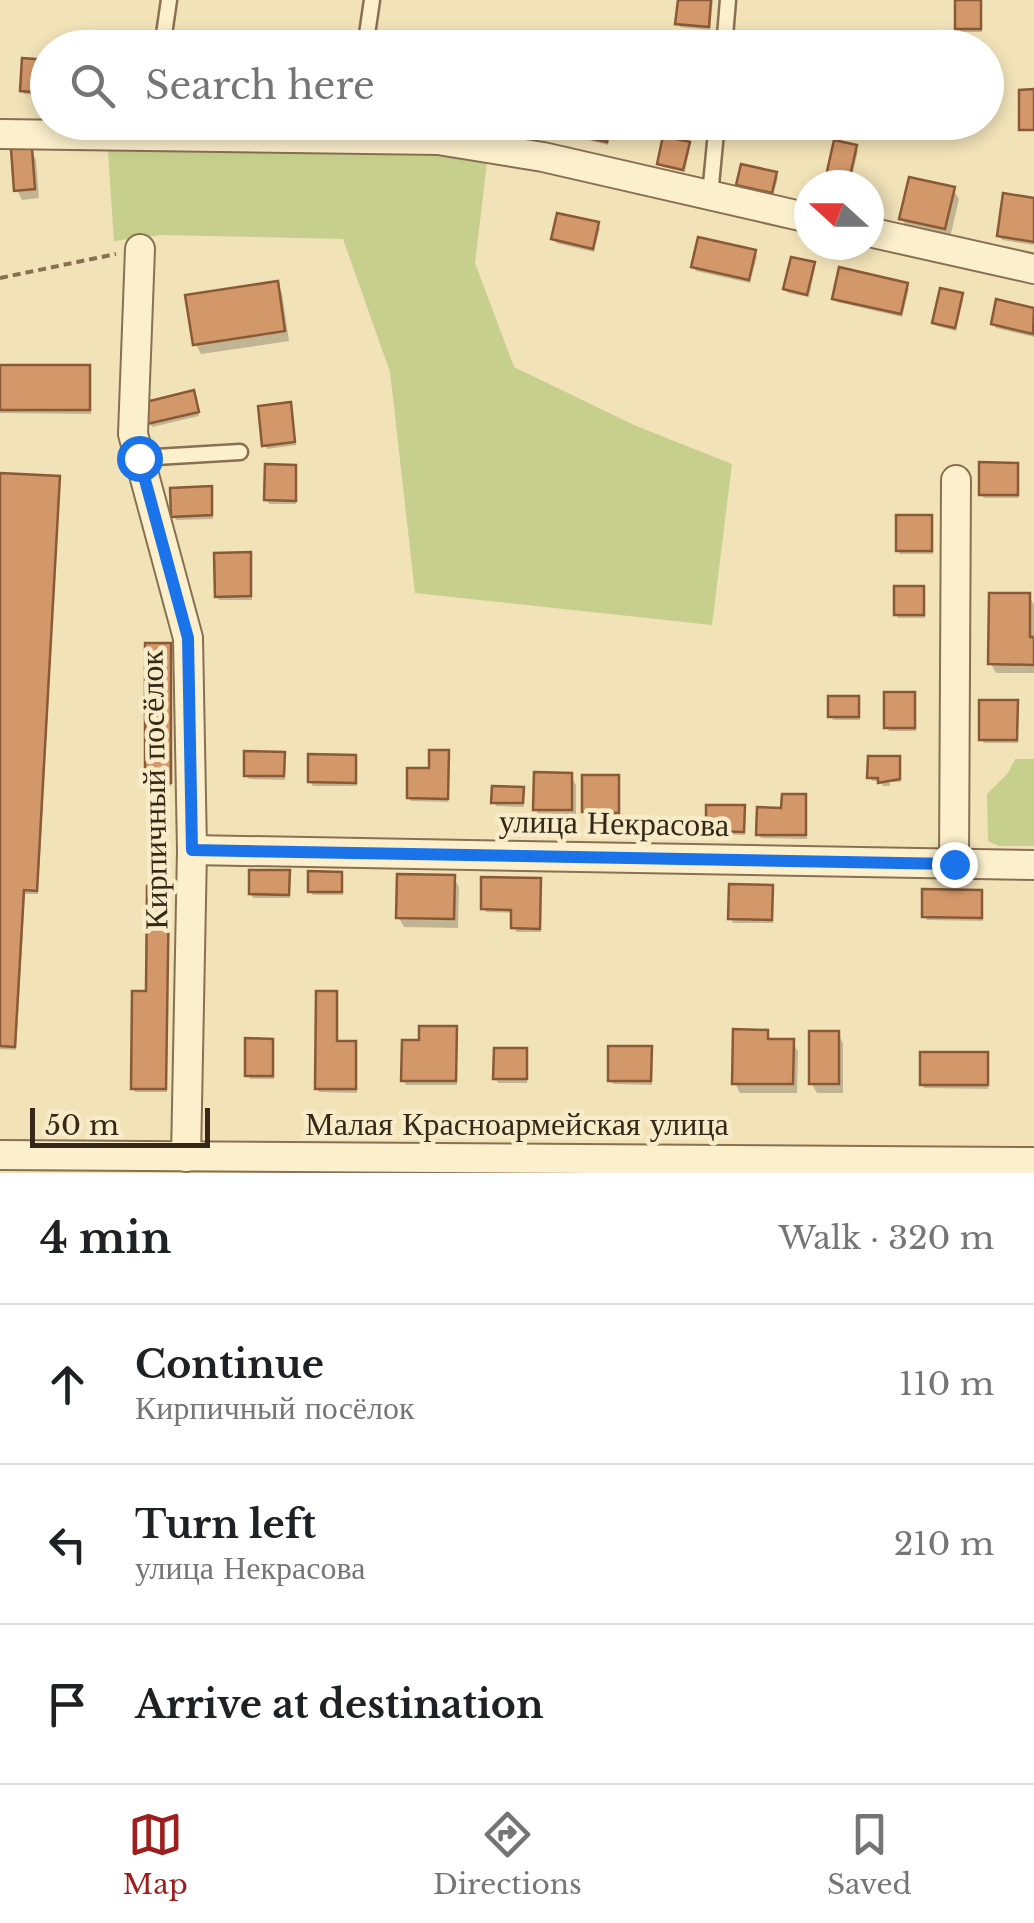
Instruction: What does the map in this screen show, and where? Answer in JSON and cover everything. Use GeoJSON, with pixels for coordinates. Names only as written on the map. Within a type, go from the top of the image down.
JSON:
{"type":"FeatureCollection","features":[{"type":"Feature","properties":{"kind":"street"},"geometry":{"type":"LineString","coordinates":[[0,134],[30,133]]}},
{"type":"Feature","properties":{"kind":"street"},"geometry":{"type":"LineString","coordinates":[[438,140],[543,157],[794,215]]}},
{"type":"Feature","properties":{"kind":"street"},"geometry":{"type":"LineString","coordinates":[[884,235],[1034,269]]}},
{"type":"Feature","properties":{"kind":"street","name":"Кирпичный посёлок"},"geometry":{"type":"LineString","coordinates":[[140,249],[133,434],[188,638],[192,850],[186,1156]]}},
{"type":"Feature","properties":{"kind":"street"},"geometry":{"type":"LineString","coordinates":[[954,864],[956,480]]}},
{"type":"Feature","properties":{"kind":"street","name":"улица Некрасова"},"geometry":{"type":"LineString","coordinates":[[192,850],[1034,865]]}},
{"type":"Feature","properties":{"kind":"street","name":"Малая Красноармейская улица"},"geometry":{"type":"LineString","coordinates":[[0,1156],[1034,1162]]}},
{"type":"Feature","properties":{"kind":"lane"},"geometry":{"type":"LineString","coordinates":[[164,30],[168,0]]}},
{"type":"Feature","properties":{"kind":"lane"},"geometry":{"type":"LineString","coordinates":[[368,30],[372,0]]}},
{"type":"Feature","properties":{"kind":"lane"},"geometry":{"type":"LineString","coordinates":[[726,30],[728,0]]}},
{"type":"Feature","properties":{"kind":"lane"},"geometry":{"type":"LineString","coordinates":[[710,196],[715,140]]}},
{"type":"Feature","properties":{"kind":"lane"},"geometry":{"type":"LineString","coordinates":[[139,458],[240,452]]}},
{"type":"Feature","properties":{"kind":"path"},"geometry":{"type":"LineString","coordinates":[[0,278],[140,249]]}},
{"type":"Feature","properties":{"kind":"green space"},"geometry":{"type":"Polygon","coordinates":[[[108,151],[434,156],[487,162],[475,263],[514,367],[634,425],[732,464],[712,625],[415,593],[390,372],[343,239],[162,235],[114,241],[108,151]]]}},
{"type":"Feature","properties":{"kind":"green space"},"geometry":{"type":"Polygon","coordinates":[[[1015,759],[1034,759],[1034,846],[999,846],[988,841],[987,794],[1008,773],[1015,759]]]}},
{"type":"Feature","properties":{"kind":"building"},"geometry":{"type":"Polygon","coordinates":[[[678,0],[711,0],[709,27],[675,24],[678,0]]]}},
{"type":"Feature","properties":{"kind":"building"},"geometry":{"type":"Polygon","coordinates":[[[955,0],[981,0],[981,29],[955,29],[955,0]]]}},
{"type":"Feature","properties":{"kind":"building"},"geometry":{"type":"Polygon","coordinates":[[[22,58],[30,59],[30,92],[20,91],[22,58]]]}},
{"type":"Feature","properties":{"kind":"building"},"geometry":{"type":"Polygon","coordinates":[[[1034,89],[1034,130],[1019,130],[1019,90],[1034,89]]]}},
{"type":"Feature","properties":{"kind":"building"},"geometry":{"type":"Polygon","coordinates":[[[662,140],[690,142],[683,170],[657,164],[662,140]]]}},
{"type":"Feature","properties":{"kind":"building"},"geometry":{"type":"Polygon","coordinates":[[[834,140],[857,145],[851,170],[827,170],[834,140]]]}},
{"type":"Feature","properties":{"kind":"building"},"geometry":{"type":"Polygon","coordinates":[[[32,148],[35,189],[14,191],[11,149],[32,148]]]}},
{"type":"Feature","properties":{"kind":"building"},"geometry":{"type":"Polygon","coordinates":[[[741,164],[777,172],[772,193],[736,185],[741,164]]]}},
{"type":"Feature","properties":{"kind":"building"},"geometry":{"type":"Polygon","coordinates":[[[909,177],[955,187],[945,229],[899,219],[909,177]]]}},
{"type":"Feature","properties":{"kind":"building"},"geometry":{"type":"Polygon","coordinates":[[[1003,193],[1034,198],[1034,242],[997,236],[1003,193]]]}},
{"type":"Feature","properties":{"kind":"building"},"geometry":{"type":"Polygon","coordinates":[[[557,213],[599,222],[593,249],[551,239],[557,213]]]}},
{"type":"Feature","properties":{"kind":"building"},"geometry":{"type":"Polygon","coordinates":[[[698,237],[756,250],[749,280],[691,267],[698,237]]]}},
{"type":"Feature","properties":{"kind":"building"},"geometry":{"type":"Polygon","coordinates":[[[791,257],[815,262],[807,295],[783,289],[791,257]]]}},
{"type":"Feature","properties":{"kind":"building"},"geometry":{"type":"Polygon","coordinates":[[[839,267],[908,283],[901,314],[832,299],[839,267]]]}},
{"type":"Feature","properties":{"kind":"building"},"geometry":{"type":"Polygon","coordinates":[[[278,281],[285,331],[193,345],[185,295],[278,281]]]}},
{"type":"Feature","properties":{"kind":"building"},"geometry":{"type":"Polygon","coordinates":[[[940,288],[963,293],[955,328],[932,323],[940,288]]]}},
{"type":"Feature","properties":{"kind":"building"},"geometry":{"type":"Polygon","coordinates":[[[996,299],[1034,308],[1033,334],[991,324],[996,299]]]}},
{"type":"Feature","properties":{"kind":"building"},"geometry":{"type":"Polygon","coordinates":[[[0,365],[90,365],[90,410],[0,410],[0,365]]]}},
{"type":"Feature","properties":{"kind":"building"},"geometry":{"type":"Polygon","coordinates":[[[194,390],[199,412],[147,424],[142,403],[194,390]]]}},
{"type":"Feature","properties":{"kind":"building"},"geometry":{"type":"Polygon","coordinates":[[[291,402],[295,442],[262,446],[258,406],[291,402]]]}},
{"type":"Feature","properties":{"kind":"building"},"geometry":{"type":"Polygon","coordinates":[[[979,462],[1018,463],[1018,495],[979,495],[979,462]]]}},
{"type":"Feature","properties":{"kind":"building"},"geometry":{"type":"Polygon","coordinates":[[[265,464],[296,465],[296,501],[264,500],[265,464]]]}},
{"type":"Feature","properties":{"kind":"building"},"geometry":{"type":"Polygon","coordinates":[[[0,473],[60,476],[37,891],[24,890],[15,1047],[0,1046],[0,473]]]}},
{"type":"Feature","properties":{"kind":"building"},"geometry":{"type":"Polygon","coordinates":[[[212,486],[212,515],[171,517],[170,488],[212,486]]]}},
{"type":"Feature","properties":{"kind":"building"},"geometry":{"type":"Polygon","coordinates":[[[896,515],[932,515],[932,551],[896,551],[896,515]]]}},
{"type":"Feature","properties":{"kind":"building"},"geometry":{"type":"Polygon","coordinates":[[[251,552],[251,596],[215,597],[214,553],[251,552]]]}},
{"type":"Feature","properties":{"kind":"building"},"geometry":{"type":"Polygon","coordinates":[[[894,586],[924,586],[924,615],[894,615],[894,586]]]}},
{"type":"Feature","properties":{"kind":"building"},"geometry":{"type":"Polygon","coordinates":[[[989,593],[1030,593],[1034,665],[988,664],[989,593]]]}},
{"type":"Feature","properties":{"kind":"building"},"geometry":{"type":"Polygon","coordinates":[[[145,643],[171,643],[171,783],[145,783],[145,643]]]}},
{"type":"Feature","properties":{"kind":"building"},"geometry":{"type":"Polygon","coordinates":[[[884,692],[915,692],[915,728],[884,728],[884,692]]]}},
{"type":"Feature","properties":{"kind":"building"},"geometry":{"type":"Polygon","coordinates":[[[828,696],[859,696],[859,717],[828,717],[828,696]]]}},
{"type":"Feature","properties":{"kind":"building"},"geometry":{"type":"Polygon","coordinates":[[[979,700],[1018,700],[1017,740],[979,740],[979,700]]]}},
{"type":"Feature","properties":{"kind":"building"},"geometry":{"type":"Polygon","coordinates":[[[429,750],[449,750],[448,799],[407,798],[407,768],[429,768],[429,750]]]}},
{"type":"Feature","properties":{"kind":"building"},"geometry":{"type":"Polygon","coordinates":[[[244,751],[285,752],[284,776],[244,776],[244,751]]]}},
{"type":"Feature","properties":{"kind":"building"},"geometry":{"type":"Polygon","coordinates":[[[308,754],[356,755],[356,783],[308,782],[308,754]]]}},
{"type":"Feature","properties":{"kind":"building"},"geometry":{"type":"Polygon","coordinates":[[[868,756],[900,756],[900,779],[878,783],[878,778],[867,778],[868,756]]]}},
{"type":"Feature","properties":{"kind":"building"},"geometry":{"type":"Polygon","coordinates":[[[534,772],[572,773],[572,810],[533,810],[534,772]]]}},
{"type":"Feature","properties":{"kind":"building"},"geometry":{"type":"Polygon","coordinates":[[[582,775],[619,775],[619,813],[582,812],[582,775]]]}},
{"type":"Feature","properties":{"kind":"building"},"geometry":{"type":"Polygon","coordinates":[[[492,786],[524,787],[523,803],[491,803],[492,786]]]}},
{"type":"Feature","properties":{"kind":"building"},"geometry":{"type":"Polygon","coordinates":[[[782,794],[806,794],[806,835],[756,835],[757,807],[781,808],[782,794]]]}},
{"type":"Feature","properties":{"kind":"building"},"geometry":{"type":"Polygon","coordinates":[[[706,805],[745,805],[744,832],[706,831],[706,805]]]}},
{"type":"Feature","properties":{"kind":"building"},"geometry":{"type":"Polygon","coordinates":[[[249,870],[290,870],[289,895],[249,894],[249,870]]]}},
{"type":"Feature","properties":{"kind":"building"},"geometry":{"type":"Polygon","coordinates":[[[308,871],[342,872],[342,892],[308,892],[308,871]]]}},
{"type":"Feature","properties":{"kind":"building"},"geometry":{"type":"Polygon","coordinates":[[[397,874],[455,875],[454,919],[396,918],[397,874]]]}},
{"type":"Feature","properties":{"kind":"building"},"geometry":{"type":"Polygon","coordinates":[[[481,877],[541,878],[540,929],[511,928],[511,910],[481,909],[481,877]]]}},
{"type":"Feature","properties":{"kind":"building"},"geometry":{"type":"Polygon","coordinates":[[[729,884],[773,885],[772,920],[728,919],[729,884]]]}},
{"type":"Feature","properties":{"kind":"building"},"geometry":{"type":"Polygon","coordinates":[[[147,886],[169,886],[166,1089],[131,1089],[132,991],[146,991],[147,886]]]}},
{"type":"Feature","properties":{"kind":"building"},"geometry":{"type":"Polygon","coordinates":[[[922,889],[982,890],[982,918],[922,917],[922,889]]]}},
{"type":"Feature","properties":{"kind":"building"},"geometry":{"type":"Polygon","coordinates":[[[316,991],[337,991],[337,1041],[356,1041],[356,1089],[315,1089],[316,991]]]}},
{"type":"Feature","properties":{"kind":"building"},"geometry":{"type":"Polygon","coordinates":[[[419,1026],[457,1026],[456,1081],[401,1081],[402,1040],[419,1040],[419,1026]]]}},
{"type":"Feature","properties":{"kind":"building"},"geometry":{"type":"Polygon","coordinates":[[[733,1029],[768,1030],[768,1039],[794,1039],[793,1084],[732,1084],[733,1029]]]}},
{"type":"Feature","properties":{"kind":"building"},"geometry":{"type":"Polygon","coordinates":[[[809,1031],[839,1031],[839,1084],[809,1084],[809,1031]]]}},
{"type":"Feature","properties":{"kind":"building"},"geometry":{"type":"Polygon","coordinates":[[[245,1038],[273,1039],[273,1076],[245,1076],[245,1038]]]}},
{"type":"Feature","properties":{"kind":"building"},"geometry":{"type":"Polygon","coordinates":[[[608,1046],[652,1046],[651,1081],[608,1081],[608,1046]]]}},
{"type":"Feature","properties":{"kind":"building"},"geometry":{"type":"Polygon","coordinates":[[[494,1048],[527,1048],[527,1079],[493,1079],[494,1048]]]}},
{"type":"Feature","properties":{"kind":"building"},"geometry":{"type":"Polygon","coordinates":[[[920,1052],[988,1052],[988,1085],[920,1085],[920,1052]]]}},
{"type":"Feature","properties":{"kind":"route"},"geometry":{"type":"LineString","coordinates":[[139,458],[188,638],[192,850],[954,864]]}}]}
